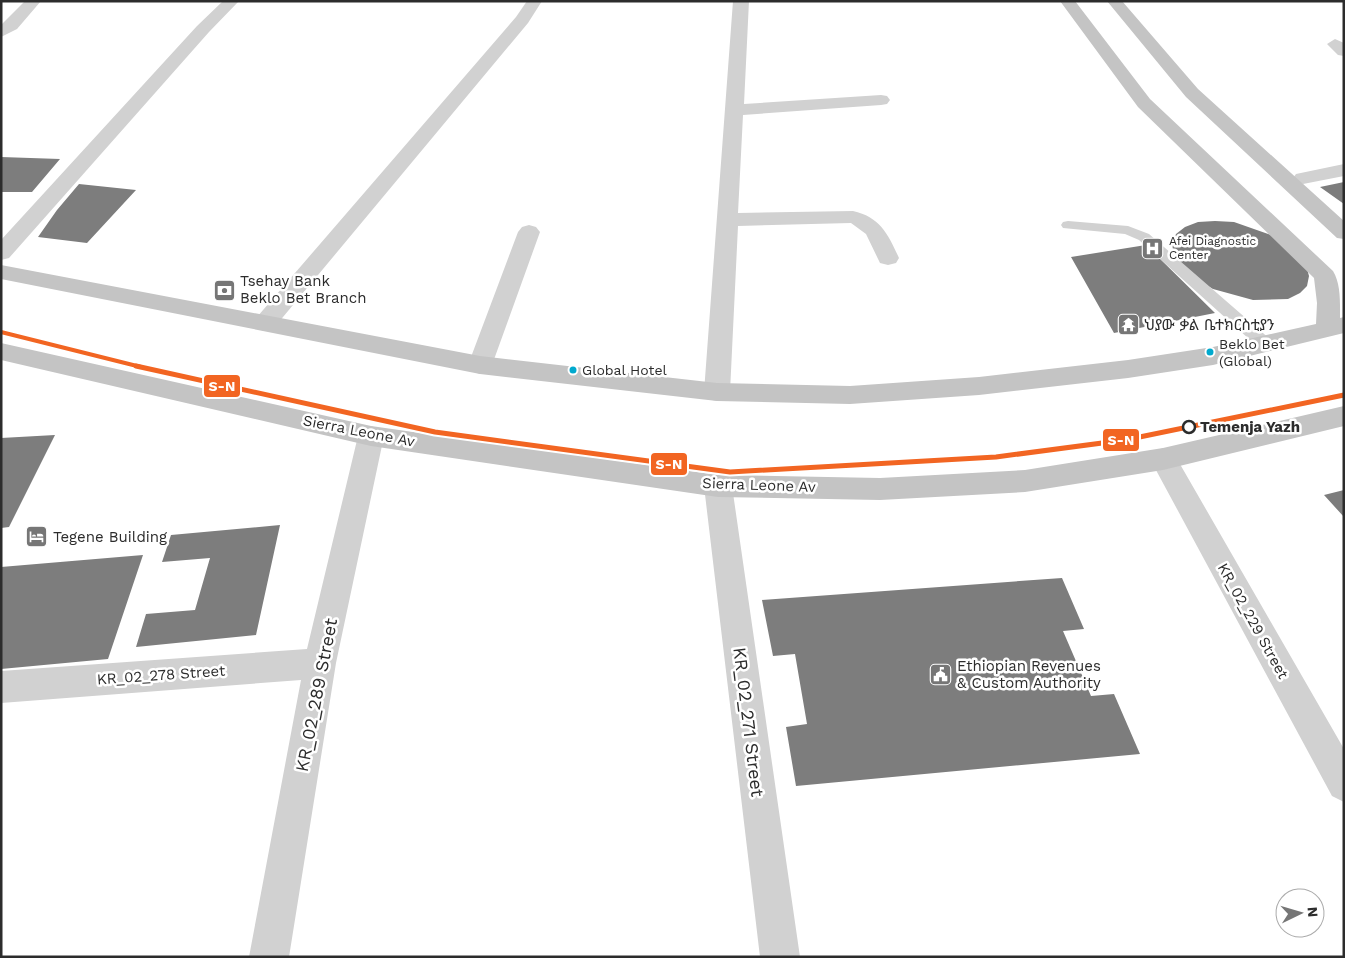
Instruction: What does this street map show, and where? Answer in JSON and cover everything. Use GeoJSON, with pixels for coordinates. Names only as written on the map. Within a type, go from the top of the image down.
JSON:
{"type":"FeatureCollection","features":[{"type":"Feature","properties":{"kind":"main road"},"geometry":{"type":"LineString","coordinates":[[1,272],[480,365],[717,392],[850,395],[979,386],[1128,369],[1213,356],[1335,328],[1325,276],[1144,103],[1067,1]]}},
{"type":"Feature","properties":{"kind":"main road"},"geometry":{"type":"LineString","coordinates":[[1083,1],[1164,102],[1301,229]]}},
{"type":"Feature","properties":{"kind":"main road"},"geometry":{"type":"LineString","coordinates":[[1114,1],[1192,93],[1344,234]]}},
{"type":"Feature","properties":{"kind":"main road"},"geometry":{"type":"LineString","coordinates":[[1132,1],[1230,114],[1344,211]]}},
{"type":"Feature","properties":{"kind":"main road","name":"Sierra Leone Av"},"geometry":{"type":"LineString","coordinates":[[1,351],[371,436],[718,486],[880,489],[1025,481],[1163,459],[1344,416]]}},
{"type":"Feature","properties":{"kind":"street"},"geometry":{"type":"LineString","coordinates":[[1,32],[11,26],[34,1]]}},
{"type":"Feature","properties":{"kind":"street"},"geometry":{"type":"LineString","coordinates":[[1,253],[203,28],[232,1]]}},
{"type":"Feature","properties":{"kind":"street"},"geometry":{"type":"LineString","coordinates":[[265,323],[515,28],[534,1]]}},
{"type":"Feature","properties":{"kind":"street"},"geometry":{"type":"LineString","coordinates":[[717,392],[724,250],[728,220],[741,1]]}},
{"type":"Feature","properties":{"kind":"street"},"geometry":{"type":"LineString","coordinates":[[734,110],[881,100]]}},
{"type":"Feature","properties":{"kind":"street"},"geometry":{"type":"LineString","coordinates":[[1303,178],[1344,170]]}},
{"type":"Feature","properties":{"kind":"street"},"geometry":{"type":"LineString","coordinates":[[728,220],[853,217],[865,220],[874,228],[888,258]]}},
{"type":"Feature","properties":{"kind":"street"},"geometry":{"type":"LineString","coordinates":[[480,365],[529,232]]}},
{"type":"Feature","properties":{"kind":"street","name":"KR_02_289 Street"},"geometry":{"type":"LineString","coordinates":[[269,957],[320,663],[371,436]]}},
{"type":"Feature","properties":{"kind":"street","name":"KR_02_229 Street"},"geometry":{"type":"LineString","coordinates":[[1163,459],[1344,784]]}},
{"type":"Feature","properties":{"kind":"street","name":"KR_02_271 Street"},"geometry":{"type":"LineString","coordinates":[[718,486],[780,957]]}},
{"type":"Feature","properties":{"kind":"street","name":"KR_02_278 Street"},"geometry":{"type":"LineString","coordinates":[[1,687],[320,663]]}},
{"type":"Feature","properties":{"kind":"lane"},"geometry":{"type":"LineString","coordinates":[[1068,225],[1128,230],[1144,238],[1265,344]]}},
{"type":"Feature","properties":{"kind":"building"},"geometry":{"type":"Polygon","coordinates":[[[1,157],[60,159],[32,192],[1,192],[1,157]]]}},
{"type":"Feature","properties":{"kind":"building"},"geometry":{"type":"Polygon","coordinates":[[[1344,182],[1344,204],[1320,187],[1344,182]]]}},
{"type":"Feature","properties":{"kind":"building"},"geometry":{"type":"Polygon","coordinates":[[[79,184],[136,190],[87,243],[38,237],[57,210],[79,184]]]}},
{"type":"Feature","properties":{"kind":"building"},"geometry":{"type":"Polygon","coordinates":[[[1198,222],[1234,222],[1271,235],[1306,265],[1309,276],[1307,286],[1300,293],[1288,299],[1253,300],[1213,289],[1196,279],[1174,255],[1172,244],[1176,234],[1185,227],[1198,222]]]}},
{"type":"Feature","properties":{"kind":"building"},"geometry":{"type":"Polygon","coordinates":[[[1146,245],[1215,313],[1114,333],[1071,257],[1146,245]]]}},
{"type":"Feature","properties":{"kind":"building"},"geometry":{"type":"Polygon","coordinates":[[[55,435],[9,527],[1,528],[1,438],[55,435]]]}},
{"type":"Feature","properties":{"kind":"building"},"geometry":{"type":"Polygon","coordinates":[[[1344,490],[1344,517],[1324,495],[1344,490]]]}},
{"type":"Feature","properties":{"kind":"building"},"geometry":{"type":"Polygon","coordinates":[[[280,525],[256,635],[136,647],[146,614],[195,610],[210,558],[162,562],[171,535],[280,525]]]}},
{"type":"Feature","properties":{"kind":"building"},"geometry":{"type":"Polygon","coordinates":[[[143,555],[108,659],[1,669],[1,567],[143,555]]]}},
{"type":"Feature","properties":{"kind":"building","name":"Ethiopian Revenues & Custom Authority"},"geometry":{"type":"Polygon","coordinates":[[[1062,578],[1084,629],[1063,631],[1091,696],[1114,694],[1140,754],[796,786],[786,727],[807,724],[795,654],[773,656],[762,600],[1062,578]]]}},
{"type":"Feature","properties":{"kind":"transit line","name":"S-N"},"geometry":{"type":"LineString","coordinates":[[1,332],[188,379],[435,432],[730,472],[996,457],[1125,440],[1344,395]]}},
{"type":"Feature","properties":{"kind":"place","name":"Afei Diagnostic Center"},"geometry":{"type":"Point","coordinates":[1153,248]}},
{"type":"Feature","properties":{"kind":"place","name":"Tsehay Bank Beklo Bet Branch"},"geometry":{"type":"Point","coordinates":[224,290]}},
{"type":"Feature","properties":{"kind":"place","name":"ህያው ቃል ቤተክርስቲያን"},"geometry":{"type":"Point","coordinates":[1128,325]}},
{"type":"Feature","properties":{"kind":"place","name":"Beklo Bet (Global)"},"geometry":{"type":"Point","coordinates":[1210,352]}},
{"type":"Feature","properties":{"kind":"place","name":"Global Hotel"},"geometry":{"type":"Point","coordinates":[573,370]}},
{"type":"Feature","properties":{"kind":"place","name":"Temenja Yazh"},"geometry":{"type":"Point","coordinates":[1189,427]}},
{"type":"Feature","properties":{"kind":"place","name":"Tegene Building"},"geometry":{"type":"Point","coordinates":[37,537]}},
{"type":"Feature","properties":{"kind":"place","name":"Ethiopian Revenues & Custom Authority"},"geometry":{"type":"Point","coordinates":[941,675]}}]}
